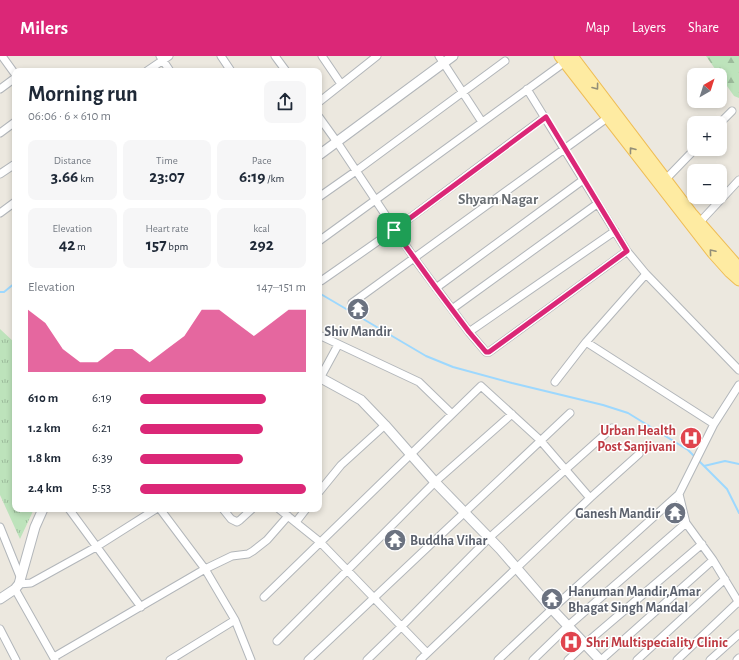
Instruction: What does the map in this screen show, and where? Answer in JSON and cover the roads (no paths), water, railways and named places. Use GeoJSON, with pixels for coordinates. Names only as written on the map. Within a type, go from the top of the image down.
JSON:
{"type":"FeatureCollection","features":[{"type":"Feature","properties":{"kind":"main road"},"geometry":{"type":"LineString","coordinates":[[570,60],[607,118],[713,253],[739,280]]}},
{"type":"Feature","properties":{"kind":"main road"},"geometry":{"type":"LineString","coordinates":[[570,60],[699,223],[738,265]]}},
{"type":"Feature","properties":{"kind":"street"},"geometry":{"type":"LineString","coordinates":[[2,56],[12,70]]}},
{"type":"Feature","properties":{"kind":"street"},"geometry":{"type":"LineString","coordinates":[[221,56],[229,68]]}},
{"type":"Feature","properties":{"kind":"street"},"geometry":{"type":"LineString","coordinates":[[275,56],[284,68]]}},
{"type":"Feature","properties":{"kind":"street"},"geometry":{"type":"LineString","coordinates":[[322,56],[342,84]]}},
{"type":"Feature","properties":{"kind":"street"},"geometry":{"type":"LineString","coordinates":[[322,153],[442,59],[453,56]]}},
{"type":"Feature","properties":{"kind":"street"},"geometry":{"type":"LineString","coordinates":[[151,68],[164,57],[169,68]]}},
{"type":"Feature","properties":{"kind":"street"},"geometry":{"type":"LineString","coordinates":[[322,100],[375,57]]}},
{"type":"Feature","properties":{"kind":"street"},"geometry":{"type":"LineString","coordinates":[[442,59],[482,122]]}},
{"type":"Feature","properties":{"kind":"street"},"geometry":{"type":"LineString","coordinates":[[322,239],[527,89],[570,60]]}},
{"type":"Feature","properties":{"kind":"street"},"geometry":{"type":"LineString","coordinates":[[322,194],[356,171],[505,61]]}},
{"type":"Feature","properties":{"kind":"street"},"geometry":{"type":"LineString","coordinates":[[0,89],[12,80]]}},
{"type":"Feature","properties":{"kind":"street"},"geometry":{"type":"LineString","coordinates":[[527,89],[546,117],[564,150],[627,251],[646,274],[739,370]]}},
{"type":"Feature","properties":{"kind":"street"},"geometry":{"type":"LineString","coordinates":[[727,116],[732,111]]}},
{"type":"Feature","properties":{"kind":"street"},"geometry":{"type":"LineString","coordinates":[[322,280],[394,230],[546,117]]}},
{"type":"Feature","properties":{"kind":"street"},"geometry":{"type":"LineString","coordinates":[[352,303],[607,118]]}},
{"type":"Feature","properties":{"kind":"street"},"geometry":{"type":"LineString","coordinates":[[322,121],[394,230],[483,350],[489,352],[627,251]]}},
{"type":"Feature","properties":{"kind":"street"},"geometry":{"type":"LineString","coordinates":[[0,133],[12,124]]}},
{"type":"Feature","properties":{"kind":"street"},"geometry":{"type":"LineString","coordinates":[[666,180],[688,156]]}},
{"type":"Feature","properties":{"kind":"street"},"geometry":{"type":"LineString","coordinates":[[0,174],[12,166]]}},
{"type":"Feature","properties":{"kind":"street"},"geometry":{"type":"LineString","coordinates":[[436,288],[583,180]]}},
{"type":"Feature","properties":{"kind":"street"},"geometry":{"type":"LineString","coordinates":[[699,223],[739,180]]}},
{"type":"Feature","properties":{"kind":"street"},"geometry":{"type":"LineString","coordinates":[[0,213],[12,204]]}},
{"type":"Feature","properties":{"kind":"street"},"geometry":{"type":"LineString","coordinates":[[452,309],[597,204]]}},
{"type":"Feature","properties":{"kind":"street"},"geometry":{"type":"LineString","coordinates":[[469,332],[615,231]]}},
{"type":"Feature","properties":{"kind":"street"},"geometry":{"type":"LineString","coordinates":[[555,382],[586,342],[646,274]]}},
{"type":"Feature","properties":{"kind":"street"},"geometry":{"type":"LineString","coordinates":[[322,337],[419,382],[452,414]]}},
{"type":"Feature","properties":{"kind":"street"},"geometry":{"type":"LineString","coordinates":[[586,342],[714,424]]}},
{"type":"Feature","properties":{"kind":"street"},"geometry":{"type":"LineString","coordinates":[[322,373],[338,345]]}},
{"type":"Feature","properties":{"kind":"street"},"geometry":{"type":"LineString","coordinates":[[322,380],[361,400],[600,660],[712,560]]}},
{"type":"Feature","properties":{"kind":"street"},"geometry":{"type":"LineString","coordinates":[[498,660],[552,609],[680,494],[714,424],[739,385]]}},
{"type":"Feature","properties":{"kind":"street"},"geometry":{"type":"LineString","coordinates":[[264,597],[481,386],[540,440],[590,498]]}},
{"type":"Feature","properties":{"kind":"street"},"geometry":{"type":"LineString","coordinates":[[308,660],[570,413]]}},
{"type":"Feature","properties":{"kind":"street"},"geometry":{"type":"LineString","coordinates":[[277,641],[435,482],[512,414]]}},
{"type":"Feature","properties":{"kind":"street"},"geometry":{"type":"LineString","coordinates":[[322,488],[341,465],[385,425]]}},
{"type":"Feature","properties":{"kind":"street"},"geometry":{"type":"LineString","coordinates":[[367,660],[489,538],[612,428]]}},
{"type":"Feature","properties":{"kind":"street"},"geometry":{"type":"LineString","coordinates":[[420,660],[590,498],[639,454]]}},
{"type":"Feature","properties":{"kind":"street"},"geometry":{"type":"LineString","coordinates":[[677,660],[739,602],[725,578],[686,522],[680,494]]}},
{"type":"Feature","properties":{"kind":"street"},"geometry":{"type":"LineString","coordinates":[[0,599],[18,584],[41,512]]}},
{"type":"Feature","properties":{"kind":"street"},"geometry":{"type":"LineString","coordinates":[[71,512],[141,607]]}},
{"type":"Feature","properties":{"kind":"street"},"geometry":{"type":"LineString","coordinates":[[18,584],[31,583],[96,547],[151,512]]}},
{"type":"Feature","properties":{"kind":"street"},"geometry":{"type":"LineString","coordinates":[[162,512],[205,568],[235,620],[251,660]]}},
{"type":"Feature","properties":{"kind":"street"},"geometry":{"type":"LineString","coordinates":[[225,512],[231,519],[237,522],[249,512]]}},
{"type":"Feature","properties":{"kind":"street"},"geometry":{"type":"LineString","coordinates":[[283,512],[320,542],[427,653]]}},
{"type":"Feature","properties":{"kind":"street"},"geometry":{"type":"LineString","coordinates":[[296,522],[304,512]]}},
{"type":"Feature","properties":{"kind":"street"},"geometry":{"type":"LineString","coordinates":[[0,527],[18,584],[55,659],[205,568],[232,556],[253,551],[268,540],[288,516]]}},
{"type":"Feature","properties":{"kind":"street"},"geometry":{"type":"LineString","coordinates":[[533,660],[568,626],[686,522]]}},
{"type":"Feature","properties":{"kind":"street"},"geometry":{"type":"LineString","coordinates":[[568,660],[702,544]]}},
{"type":"Feature","properties":{"kind":"street"},"geometry":{"type":"LineString","coordinates":[[637,660],[725,578]]}},
{"type":"Feature","properties":{"kind":"street"},"geometry":{"type":"LineString","coordinates":[[170,660],[235,620]]}},
{"type":"Feature","properties":{"kind":"street"},"geometry":{"type":"LineString","coordinates":[[0,629],[16,660]]}},
{"type":"Feature","properties":{"kind":"street"},"geometry":{"type":"LineString","coordinates":[[710,660],[739,634]]}},
{"type":"Feature","properties":{"kind":"waterway"},"geometry":{"type":"LineString","coordinates":[[0,292],[4,292],[12,285]]}},
{"type":"Feature","properties":{"kind":"waterway"},"geometry":{"type":"LineString","coordinates":[[322,295],[426,356],[453,367],[603,405],[628,413],[688,450],[727,489],[739,513]]}},
{"type":"Feature","properties":{"kind":"waterway"},"geometry":{"type":"LineString","coordinates":[[704,466],[725,461],[739,464]]}},
{"type":"Feature","properties":{"kind":"place","name":"Shiv Mandir"},"geometry":{"type":"Point","coordinates":[358,309]}},
{"type":"Feature","properties":{"kind":"place","name":"Urban Health Post Sanjivani"},"geometry":{"type":"Point","coordinates":[691,438]}},
{"type":"Feature","properties":{"kind":"place","name":"Ganesh Mandir"},"geometry":{"type":"Point","coordinates":[675,513]}},
{"type":"Feature","properties":{"kind":"place","name":"Buddha Vihar"},"geometry":{"type":"Point","coordinates":[395,540]}},
{"type":"Feature","properties":{"kind":"place","name":"Hanuman Mandir,Amar Bhagat Singh Mandal"},"geometry":{"type":"Point","coordinates":[552,599]}},
{"type":"Feature","properties":{"kind":"place","name":"Shri Multispeciality Clinic"},"geometry":{"type":"Point","coordinates":[571,642]}},
{"type":"Feature","properties":{"kind":"district","name":"Shyam Nagar"},"geometry":{"type":"Point","coordinates":[498,199]}}]}
